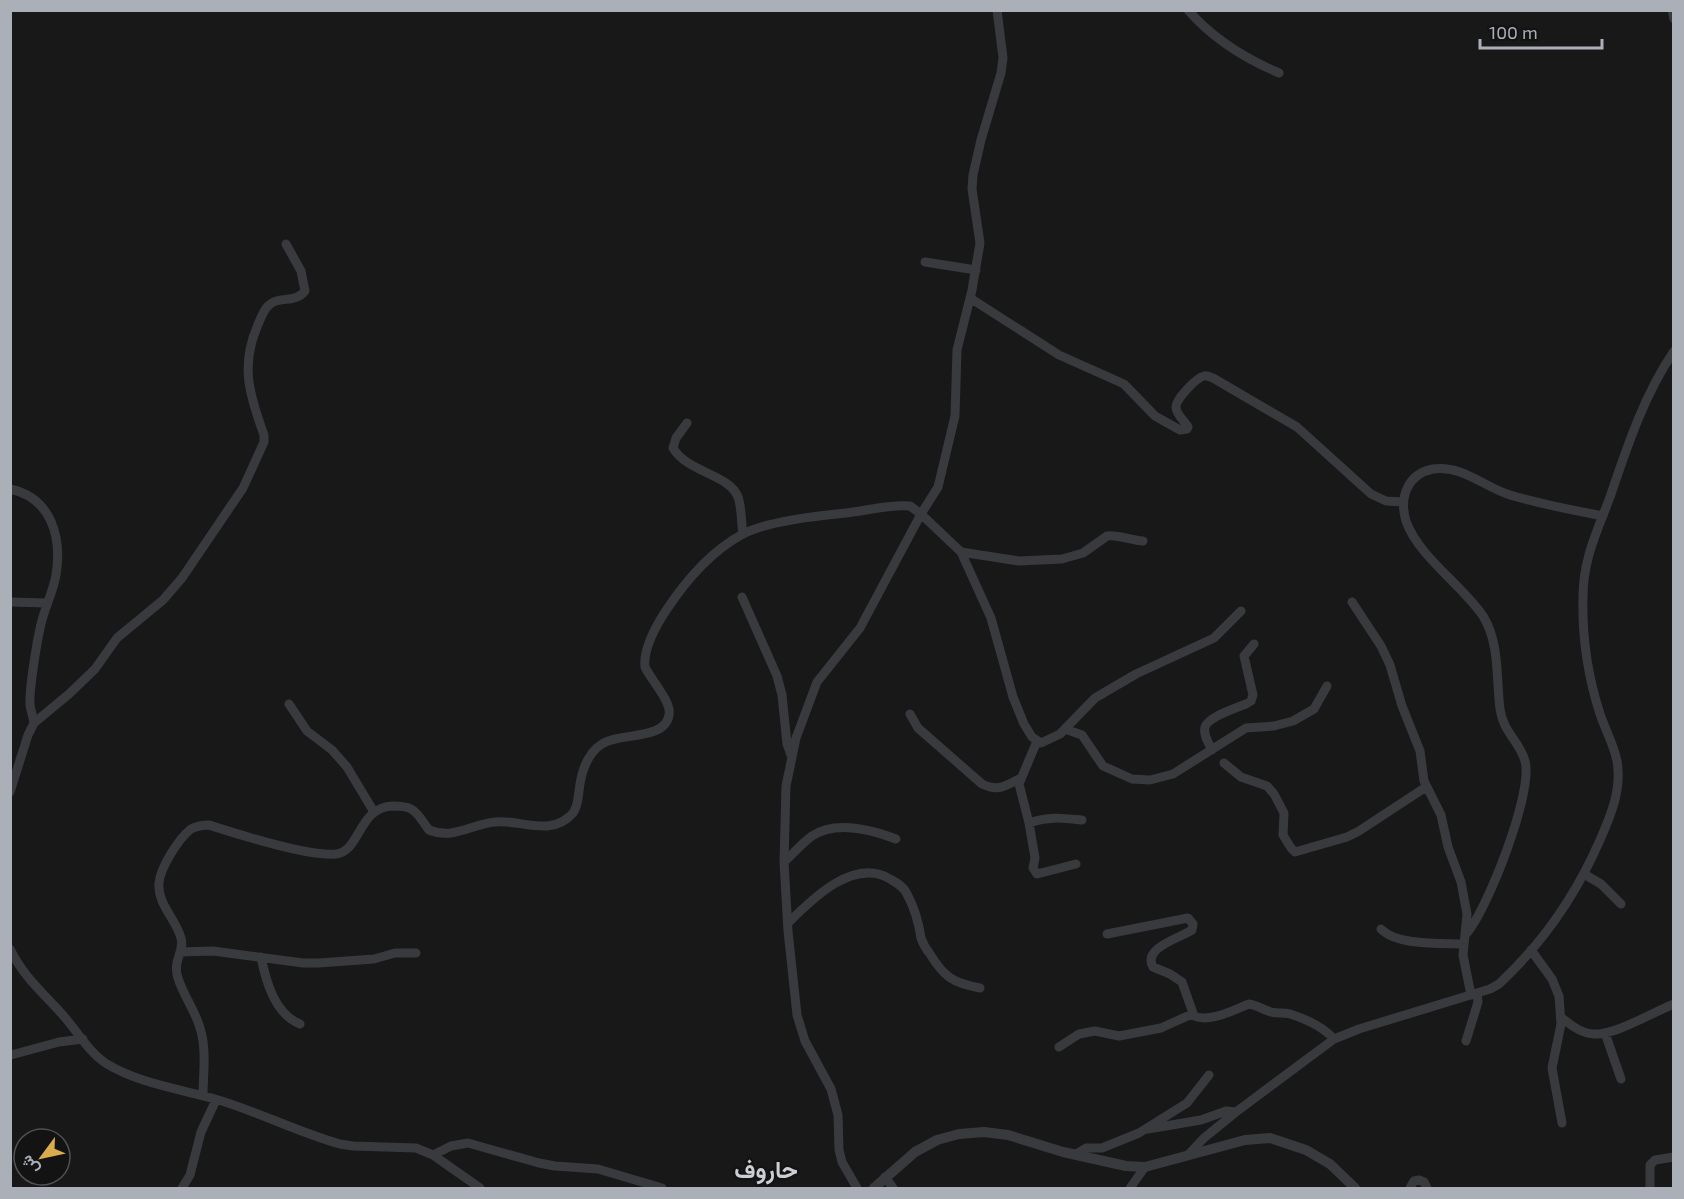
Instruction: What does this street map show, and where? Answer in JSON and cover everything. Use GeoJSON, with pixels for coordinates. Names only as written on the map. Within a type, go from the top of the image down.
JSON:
{"type":"FeatureCollection","features":[{"type":"Feature","properties":{"kind":"street"},"geometry":{"type":"LineString","coordinates":[[857,1188],[842,1162],[839,1150],[838,1115],[831,1089],[810,1052],[801,1030],[795,1001],[784,862],[786,786],[791,756],[817,682],[860,628],[921,514],[938,487],[943,472],[955,416],[957,350],[980,243],[972,189],[973,175],[1003,58],[997,10]]}},
{"type":"Feature","properties":{"kind":"street"},"geometry":{"type":"LineString","coordinates":[[1188,10],[1228,46],[1279,73]]}},
{"type":"Feature","properties":{"kind":"street"},"geometry":{"type":"LineString","coordinates":[[1672,10],[1674,19]]}},
{"type":"Feature","properties":{"kind":"street"},"geometry":{"type":"LineString","coordinates":[[10,792],[34,723],[95,669],[117,638],[163,600],[182,578],[243,488],[264,442],[249,381],[248,356],[251,344],[267,306],[274,302],[298,298],[305,291],[301,272],[286,244]]}},
{"type":"Feature","properties":{"kind":"street"},"geometry":{"type":"LineString","coordinates":[[925,262],[976,270]]}},
{"type":"Feature","properties":{"kind":"street"},"geometry":{"type":"LineString","coordinates":[[970,298],[1059,355],[1124,384],[1155,416],[1180,430],[1188,427],[1177,412],[1177,403],[1182,395],[1201,377],[1213,378],[1297,427],[1371,494],[1386,501],[1402,502]]}},
{"type":"Feature","properties":{"kind":"street"},"geometry":{"type":"LineString","coordinates":[[1188,1156],[1204,1138],[1236,1112],[1334,1039],[1359,1029],[1490,989],[1499,984],[1531,950],[1563,909],[1584,874],[1611,817],[1617,787],[1617,762],[1599,712],[1585,639],[1583,608],[1585,566],[1619,468],[1647,402],[1674,351]]}},
{"type":"Feature","properties":{"kind":"street"},"geometry":{"type":"LineString","coordinates":[[687,423],[676,438],[673,447],[681,458],[700,471],[728,484],[734,490],[739,500],[743,534]]}},
{"type":"Feature","properties":{"kind":"street"},"geometry":{"type":"LineString","coordinates":[[1465,939],[1481,912],[1508,849],[1526,784],[1526,762],[1502,720],[1496,662],[1486,621],[1416,540],[1406,520],[1402,502],[1404,494],[1409,484],[1424,473],[1440,469],[1469,475],[1511,495],[1603,516]]}},
{"type":"Feature","properties":{"kind":"street"},"geometry":{"type":"LineString","coordinates":[[10,489],[23,492],[50,515],[58,541],[56,576],[40,625],[30,704],[34,723]]}},
{"type":"Feature","properties":{"kind":"street"},"geometry":{"type":"LineString","coordinates":[[203,1096],[203,1041],[178,978],[176,960],[182,944],[180,936],[159,890],[159,880],[177,845],[190,830],[209,825],[299,849],[336,854],[348,848],[368,817],[385,807],[412,809],[420,816],[429,830],[447,834],[473,829],[490,822],[503,821],[537,827],[547,826],[567,817],[573,812],[578,802],[586,762],[596,749],[614,738],[651,732],[666,723],[669,708],[645,667],[644,659],[648,647],[661,619],[691,578],[723,546],[743,534],[805,519],[903,506],[915,508],[962,552],[991,618],[1013,697],[1024,724],[1036,741],[1041,743],[1065,729],[1095,698],[1162,661],[1214,638],[1241,611]]}},
{"type":"Feature","properties":{"kind":"street"},"geometry":{"type":"LineString","coordinates":[[962,552],[1019,561],[1076,556],[1111,535],[1143,541]]}},
{"type":"Feature","properties":{"kind":"street"},"geometry":{"type":"LineString","coordinates":[[742,597],[777,676],[782,695],[787,744],[791,756]]}},
{"type":"Feature","properties":{"kind":"street"},"geometry":{"type":"LineString","coordinates":[[10,602],[47,603]]}},
{"type":"Feature","properties":{"kind":"street"},"geometry":{"type":"LineString","coordinates":[[1352,602],[1381,646],[1390,665],[1402,706],[1420,751],[1421,773],[1441,815],[1448,847],[1461,882],[1467,914],[1463,955],[1478,1002],[1466,1041]]}},
{"type":"Feature","properties":{"kind":"street"},"geometry":{"type":"LineString","coordinates":[[1212,750],[1205,726],[1210,720],[1251,701],[1253,696],[1244,656],[1254,644]]}},
{"type":"Feature","properties":{"kind":"street"},"geometry":{"type":"LineString","coordinates":[[1065,729],[1082,735],[1103,766],[1132,779],[1150,780],[1173,774],[1246,728],[1274,726],[1293,721],[1314,709],[1327,686]]}},
{"type":"Feature","properties":{"kind":"street"},"geometry":{"type":"LineString","coordinates":[[289,704],[307,730],[332,750],[347,767],[374,812]]}},
{"type":"Feature","properties":{"kind":"street"},"geometry":{"type":"LineString","coordinates":[[910,714],[918,728],[982,784],[992,789],[1001,788],[1021,778]]}},
{"type":"Feature","properties":{"kind":"street"},"geometry":{"type":"LineString","coordinates":[[1036,741],[1021,778],[1020,792],[1029,823],[1035,858],[1033,868],[1037,874],[1076,864]]}},
{"type":"Feature","properties":{"kind":"street"},"geometry":{"type":"LineString","coordinates":[[1224,764],[1241,777],[1268,786],[1284,813],[1283,834],[1295,852],[1347,837],[1426,787]]}},
{"type":"Feature","properties":{"kind":"street"},"geometry":{"type":"LineString","coordinates":[[1029,823],[1041,818],[1054,817],[1082,820]]}},
{"type":"Feature","properties":{"kind":"street"},"geometry":{"type":"LineString","coordinates":[[784,862],[813,835],[823,831],[852,828],[896,839]]}},
{"type":"Feature","properties":{"kind":"street"},"geometry":{"type":"LineString","coordinates":[[788,923],[821,893],[847,878],[869,873],[886,876],[900,885],[908,894],[926,949],[937,967],[953,981],[980,988]]}},
{"type":"Feature","properties":{"kind":"street"},"geometry":{"type":"LineString","coordinates":[[1584,874],[1601,884],[1621,904]]}},
{"type":"Feature","properties":{"kind":"street"},"geometry":{"type":"LineString","coordinates":[[1107,934],[1184,918],[1193,922],[1192,930],[1159,948],[1151,954],[1150,959],[1153,967],[1182,982],[1192,1014],[1197,1018],[1210,1017],[1249,1004],[1272,1013],[1283,1012],[1296,1016],[1323,1029],[1334,1039]]}},
{"type":"Feature","properties":{"kind":"street"},"geometry":{"type":"LineString","coordinates":[[1381,929],[1401,939],[1465,939]]}},
{"type":"Feature","properties":{"kind":"street"},"geometry":{"type":"LineString","coordinates":[[10,949],[27,978],[100,1059],[117,1069],[216,1100],[340,1144],[416,1148],[433,1155],[480,1188]]}},
{"type":"Feature","properties":{"kind":"street"},"geometry":{"type":"LineString","coordinates":[[1531,950],[1545,967],[1557,988],[1561,1017],[1552,1068],[1562,1123]]}},
{"type":"Feature","properties":{"kind":"street"},"geometry":{"type":"LineString","coordinates":[[180,952],[213,951],[319,963],[374,959],[395,953],[416,953]]}},
{"type":"Feature","properties":{"kind":"street"},"geometry":{"type":"LineString","coordinates":[[261,957],[278,1006],[291,1020],[300,1024]]}},
{"type":"Feature","properties":{"kind":"street"},"geometry":{"type":"LineString","coordinates":[[1561,1017],[1587,1033],[1605,1033],[1674,1004]]}},
{"type":"Feature","properties":{"kind":"street"},"geometry":{"type":"LineString","coordinates":[[1059,1047],[1079,1034],[1095,1031],[1119,1036],[1161,1028],[1192,1014]]}},
{"type":"Feature","properties":{"kind":"street"},"geometry":{"type":"LineString","coordinates":[[1605,1033],[1621,1079]]}},
{"type":"Feature","properties":{"kind":"street"},"geometry":{"type":"LineString","coordinates":[[11,1055],[83,1038]]}},
{"type":"Feature","properties":{"kind":"street"},"geometry":{"type":"LineString","coordinates":[[1076,1154],[1086,1148],[1098,1149],[1107,1146],[1146,1129],[1186,1103],[1209,1075]]}},
{"type":"Feature","properties":{"kind":"street"},"geometry":{"type":"LineString","coordinates":[[182,1188],[190,1175],[201,1132],[216,1100]]}},
{"type":"Feature","properties":{"kind":"street"},"geometry":{"type":"LineString","coordinates":[[1146,1129],[1201,1120],[1226,1111],[1236,1112]]}},
{"type":"Feature","properties":{"kind":"street"},"geometry":{"type":"LineString","coordinates":[[874,1188],[915,1152],[937,1140],[971,1132],[1008,1135],[1126,1166],[1144,1167],[1245,1140],[1270,1138],[1306,1150],[1330,1164],[1355,1188]]}},
{"type":"Feature","properties":{"kind":"street"},"geometry":{"type":"LineString","coordinates":[[433,1155],[451,1146],[468,1143],[555,1166],[598,1169],[662,1188]]}},
{"type":"Feature","properties":{"kind":"street"},"geometry":{"type":"LineString","coordinates":[[1650,1188],[1650,1165],[1655,1160],[1674,1157]]}},
{"type":"Feature","properties":{"kind":"street"},"geometry":{"type":"LineString","coordinates":[[1130,1188],[1144,1167]]}},
{"type":"Feature","properties":{"kind":"street"},"geometry":{"type":"LineString","coordinates":[[885,1177],[893,1188]]}},
{"type":"Feature","properties":{"kind":"street"},"geometry":{"type":"LineString","coordinates":[[1410,1188],[1414,1181],[1419,1180],[1424,1182],[1427,1188]]}},
{"type":"Feature","properties":{"kind":"district","name":"حاروف"},"geometry":{"type":"Point","coordinates":[766,1168]}}]}
